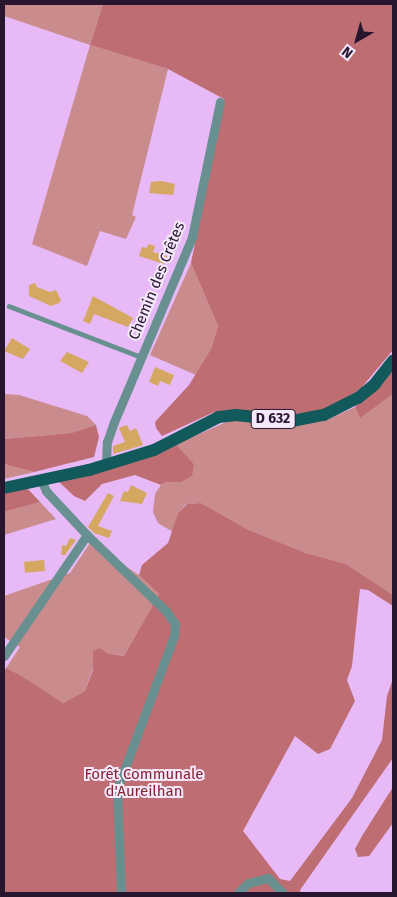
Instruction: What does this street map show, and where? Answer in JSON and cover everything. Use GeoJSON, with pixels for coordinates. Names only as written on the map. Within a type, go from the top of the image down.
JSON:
{"type":"FeatureCollection","features":[{"type":"Feature","properties":{"kind":"main road","name":"D 632"},"geometry":{"type":"LineString","coordinates":[[4,488],[106,465],[141,454],[219,417],[236,415],[292,420],[324,416],[358,398],[374,385],[393,361]]}},
{"type":"Feature","properties":{"kind":"street","name":"Chemin des Crêtes"},"geometry":{"type":"LineString","coordinates":[[106,465],[107,442],[192,237],[220,102]]}},
{"type":"Feature","properties":{"kind":"street"},"geometry":{"type":"LineString","coordinates":[[42,480],[46,491],[86,535],[166,611],[175,624],[174,636],[117,789],[121,893]]}},
{"type":"Feature","properties":{"kind":"street"},"geometry":{"type":"LineString","coordinates":[[4,656],[86,535]]}},
{"type":"Feature","properties":{"kind":"street"},"geometry":{"type":"LineString","coordinates":[[238,893],[248,883],[268,878],[283,893]]}},
{"type":"Feature","properties":{"kind":"lane"},"geometry":{"type":"LineString","coordinates":[[9,306],[141,357]]}},
{"type":"Feature","properties":{"kind":"shaded area"},"geometry":{"type":"Polygon","coordinates":[[[4,4],[103,4],[90,45],[4,16],[4,4]]]}},
{"type":"Feature","properties":{"kind":"shaded area"},"geometry":{"type":"Polygon","coordinates":[[[90,45],[168,69],[132,215],[136,217],[126,239],[100,231],[87,266],[32,244],[90,45]]]}},
{"type":"Feature","properties":{"kind":"shaded area"},"geometry":{"type":"Polygon","coordinates":[[[191,263],[218,326],[211,349],[196,375],[150,355],[191,263]]]}},
{"type":"Feature","properties":{"kind":"shaded area"},"geometry":{"type":"Polygon","coordinates":[[[4,394],[19,395],[87,416],[96,425],[71,433],[4,439],[4,394]]]}},
{"type":"Feature","properties":{"kind":"shaded area"},"geometry":{"type":"Polygon","coordinates":[[[393,394],[393,595],[346,564],[306,553],[249,530],[201,503],[186,504],[178,513],[173,532],[158,523],[153,512],[155,494],[161,485],[166,482],[181,482],[194,464],[176,444],[229,421],[327,420],[355,407],[360,417],[393,394]]]}},
{"type":"Feature","properties":{"kind":"shaded area"},"geometry":{"type":"Polygon","coordinates":[[[4,464],[34,472],[4,479],[4,464]]]}},
{"type":"Feature","properties":{"kind":"shaded area"},"geometry":{"type":"Polygon","coordinates":[[[40,502],[56,519],[4,535],[4,512],[40,502]]]}},
{"type":"Feature","properties":{"kind":"shaded area"},"geometry":{"type":"Polygon","coordinates":[[[90,543],[139,575],[159,594],[124,656],[109,654],[100,648],[85,691],[63,703],[6,668],[20,647],[4,637],[4,596],[70,573],[90,543]]]}},
{"type":"Feature","properties":{"kind":"green space"},"geometry":{"type":"Polygon","coordinates":[[[103,4],[393,4],[393,350],[362,387],[342,402],[321,411],[296,414],[229,410],[212,413],[162,436],[156,428],[155,422],[189,385],[211,349],[218,326],[191,263],[224,99],[168,69],[90,45],[103,4]]]}},
{"type":"Feature","properties":{"kind":"green space"},"geometry":{"type":"Polygon","coordinates":[[[393,365],[393,394],[360,418],[355,407],[393,365]]]}},
{"type":"Feature","properties":{"kind":"green space"},"geometry":{"type":"Polygon","coordinates":[[[96,425],[99,437],[94,457],[34,472],[4,464],[4,439],[71,433],[96,425]]]}},
{"type":"Feature","properties":{"kind":"green space"},"geometry":{"type":"Polygon","coordinates":[[[176,444],[194,464],[192,476],[181,482],[166,482],[161,485],[135,475],[102,484],[85,501],[74,496],[58,481],[176,444]]]}},
{"type":"Feature","properties":{"kind":"green space"},"geometry":{"type":"Polygon","coordinates":[[[26,487],[40,502],[4,512],[4,493],[26,487]]]}},
{"type":"Feature","properties":{"kind":"green space","name":"Forêt Communale d'Aureilhan"},"geometry":{"type":"Polygon","coordinates":[[[201,503],[249,530],[306,553],[346,564],[393,595],[393,606],[368,590],[360,589],[352,666],[347,680],[355,701],[330,749],[318,754],[295,736],[243,831],[280,879],[290,881],[352,798],[382,740],[387,696],[393,679],[393,758],[300,890],[301,893],[4,893],[4,671],[6,668],[21,676],[63,703],[85,691],[93,670],[93,651],[100,648],[109,654],[124,656],[159,594],[139,575],[142,565],[168,543],[178,513],[187,504],[201,503]]]}},
{"type":"Feature","properties":{"kind":"green space"},"geometry":{"type":"Polygon","coordinates":[[[393,787],[393,823],[369,856],[358,857],[355,849],[393,787]]]}},
{"type":"Feature","properties":{"kind":"building"},"geometry":{"type":"Polygon","coordinates":[[[161,181],[175,184],[173,195],[149,193],[151,182],[161,181]]]}},
{"type":"Feature","properties":{"kind":"building"},"geometry":{"type":"Polygon","coordinates":[[[148,244],[155,246],[153,252],[167,256],[164,264],[139,256],[142,247],[147,248],[148,244]]]}},
{"type":"Feature","properties":{"kind":"building"},"geometry":{"type":"Polygon","coordinates":[[[35,283],[37,287],[50,292],[56,290],[61,300],[59,303],[51,306],[29,296],[29,285],[35,283]]]}},
{"type":"Feature","properties":{"kind":"building"},"geometry":{"type":"Polygon","coordinates":[[[93,296],[133,318],[128,327],[94,314],[90,324],[83,321],[93,296]]]}},
{"type":"Feature","properties":{"kind":"building"},"geometry":{"type":"Polygon","coordinates":[[[12,338],[30,349],[23,359],[4,351],[12,338]]]}},
{"type":"Feature","properties":{"kind":"building"},"geometry":{"type":"Polygon","coordinates":[[[67,352],[89,362],[82,373],[60,361],[67,352]]]}},
{"type":"Feature","properties":{"kind":"building"},"geometry":{"type":"Polygon","coordinates":[[[155,367],[174,375],[170,385],[160,381],[158,386],[149,382],[155,367]]]}},
{"type":"Feature","properties":{"kind":"building"},"geometry":{"type":"Polygon","coordinates":[[[127,425],[130,431],[136,428],[143,445],[113,454],[113,446],[125,442],[119,428],[127,425]]]}},
{"type":"Feature","properties":{"kind":"building"},"geometry":{"type":"Polygon","coordinates":[[[131,485],[147,493],[142,504],[120,501],[124,491],[128,492],[131,485]]]}},
{"type":"Feature","properties":{"kind":"building"},"geometry":{"type":"Polygon","coordinates":[[[108,493],[114,496],[98,526],[112,531],[109,538],[94,533],[88,527],[108,493]]]}},
{"type":"Feature","properties":{"kind":"building"},"geometry":{"type":"Polygon","coordinates":[[[70,538],[76,540],[65,555],[61,555],[62,545],[66,546],[70,538]]]}},
{"type":"Feature","properties":{"kind":"building"},"geometry":{"type":"Polygon","coordinates":[[[44,560],[45,571],[25,573],[24,562],[44,560]]]}}]}
